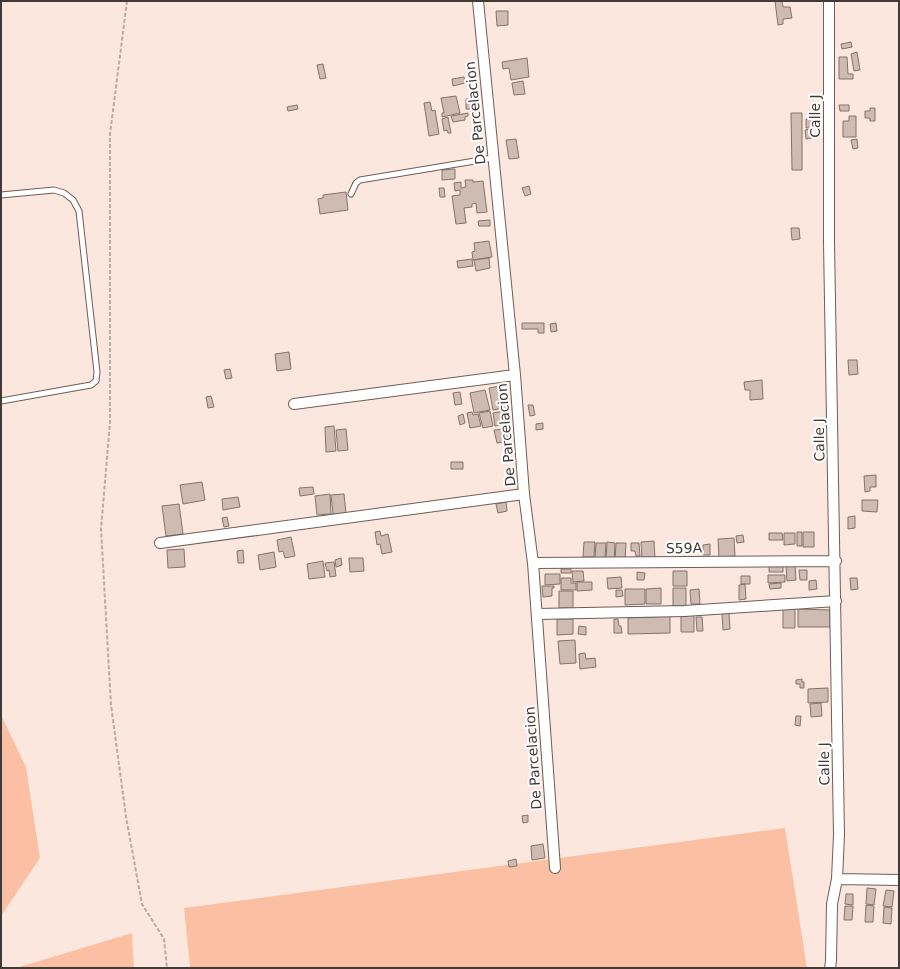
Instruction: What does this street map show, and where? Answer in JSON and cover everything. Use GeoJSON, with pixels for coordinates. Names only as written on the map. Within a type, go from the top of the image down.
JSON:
{"type":"FeatureCollection","features":[{"type":"Feature","properties":{"kind":"street","name":"De Parcelacion"},"geometry":{"type":"LineString","coordinates":[[478,1],[515,376],[524,494],[533,563],[555,868]]}},
{"type":"Feature","properties":{"kind":"street","name":"Calle J"},"geometry":{"type":"LineString","coordinates":[[829,1],[829,242],[836,561],[839,835],[837,879],[832,904],[830,968]]}},
{"type":"Feature","properties":{"kind":"street"},"geometry":{"type":"LineString","coordinates":[[294,404],[515,376]]}},
{"type":"Feature","properties":{"kind":"street"},"geometry":{"type":"LineString","coordinates":[[160,543],[524,494]]}},
{"type":"Feature","properties":{"kind":"street","name":"S59A"},"geometry":{"type":"LineString","coordinates":[[533,563],[836,561]]}},
{"type":"Feature","properties":{"kind":"street"},"geometry":{"type":"LineString","coordinates":[[537,614],[684,611],[836,600]]}},
{"type":"Feature","properties":{"kind":"street"},"geometry":{"type":"LineString","coordinates":[[837,879],[899,880]]}},
{"type":"Feature","properties":{"kind":"lane"},"geometry":{"type":"LineString","coordinates":[[351,194],[356,183],[360,180],[493,158]]}},
{"type":"Feature","properties":{"kind":"lane"},"geometry":{"type":"LineString","coordinates":[[1,196],[54,190],[64,193],[73,200],[79,211],[97,372],[96,381],[91,385],[1,401]]}},
{"type":"Feature","properties":{"kind":"path"},"geometry":{"type":"LineString","coordinates":[[127,1],[110,134],[110,422],[101,529],[111,704],[126,817],[142,904],[164,939],[167,968]]}},
{"type":"Feature","properties":{"kind":"shaded area"},"geometry":{"type":"Polygon","coordinates":[[[1,715],[26,767],[40,858],[1,916],[1,715]]]}},
{"type":"Feature","properties":{"kind":"shaded area"},"geometry":{"type":"Polygon","coordinates":[[[785,828],[807,968],[190,968],[184,908],[785,828]]]}},
{"type":"Feature","properties":{"kind":"shaded area"},"geometry":{"type":"Polygon","coordinates":[[[132,933],[134,968],[16,968],[132,933]]]}},
{"type":"Feature","properties":{"kind":"building"},"geometry":{"type":"Polygon","coordinates":[[[775,1],[782,1],[783,7],[790,7],[792,18],[783,19],[783,24],[778,25],[775,1]]]}},
{"type":"Feature","properties":{"kind":"building"},"geometry":{"type":"Polygon","coordinates":[[[496,11],[508,11],[508,25],[497,26],[496,11]]]}},
{"type":"Feature","properties":{"kind":"building"},"geometry":{"type":"Polygon","coordinates":[[[851,42],[852,47],[842,49],[841,44],[851,42]]]}},
{"type":"Feature","properties":{"kind":"building"},"geometry":{"type":"Polygon","coordinates":[[[857,52],[860,70],[854,71],[851,54],[857,52]]]}},
{"type":"Feature","properties":{"kind":"building"},"geometry":{"type":"Polygon","coordinates":[[[839,57],[847,57],[848,74],[853,74],[853,79],[839,79],[839,57]]]}},
{"type":"Feature","properties":{"kind":"building"},"geometry":{"type":"Polygon","coordinates":[[[527,58],[529,77],[511,80],[509,68],[503,69],[502,62],[527,58]]]}},
{"type":"Feature","properties":{"kind":"building"},"geometry":{"type":"Polygon","coordinates":[[[323,64],[326,78],[320,79],[317,65],[323,64]]]}},
{"type":"Feature","properties":{"kind":"building"},"geometry":{"type":"Polygon","coordinates":[[[464,77],[465,83],[453,86],[452,79],[464,77]]]}},
{"type":"Feature","properties":{"kind":"building"},"geometry":{"type":"Polygon","coordinates":[[[523,81],[525,94],[514,95],[512,83],[523,81]]]}},
{"type":"Feature","properties":{"kind":"building"},"geometry":{"type":"Polygon","coordinates":[[[456,96],[460,113],[442,117],[442,113],[444,113],[441,98],[456,96]]]}},
{"type":"Feature","properties":{"kind":"building"},"geometry":{"type":"Polygon","coordinates":[[[466,99],[471,99],[472,109],[466,109],[466,99]]]}},
{"type":"Feature","properties":{"kind":"building"},"geometry":{"type":"Polygon","coordinates":[[[430,102],[432,111],[435,110],[439,134],[429,136],[424,103],[430,102]]]}},
{"type":"Feature","properties":{"kind":"building"},"geometry":{"type":"Polygon","coordinates":[[[297,105],[298,109],[288,111],[287,107],[297,105]]]}},
{"type":"Feature","properties":{"kind":"building"},"geometry":{"type":"Polygon","coordinates":[[[839,105],[849,105],[849,111],[840,111],[839,105]]]}},
{"type":"Feature","properties":{"kind":"building"},"geometry":{"type":"Polygon","coordinates":[[[870,108],[875,108],[875,121],[870,121],[870,118],[865,118],[865,111],[870,111],[870,108]]]}},
{"type":"Feature","properties":{"kind":"building"},"geometry":{"type":"Polygon","coordinates":[[[468,113],[465,120],[453,122],[451,116],[468,113]]]}},
{"type":"Feature","properties":{"kind":"building"},"geometry":{"type":"Polygon","coordinates":[[[791,113],[802,113],[802,170],[792,170],[791,113]]]}},
{"type":"Feature","properties":{"kind":"building"},"geometry":{"type":"Polygon","coordinates":[[[849,116],[856,116],[856,137],[843,137],[843,121],[849,121],[849,116]]]}},
{"type":"Feature","properties":{"kind":"building"},"geometry":{"type":"Polygon","coordinates":[[[448,117],[451,133],[448,133],[447,130],[444,131],[442,119],[448,117]]]}},
{"type":"Feature","properties":{"kind":"building"},"geometry":{"type":"Polygon","coordinates":[[[806,119],[814,119],[813,128],[806,128],[806,119]]]}},
{"type":"Feature","properties":{"kind":"building"},"geometry":{"type":"Polygon","coordinates":[[[811,129],[812,138],[806,139],[805,130],[811,129]]]}},
{"type":"Feature","properties":{"kind":"building"},"geometry":{"type":"Polygon","coordinates":[[[516,139],[519,158],[509,159],[506,140],[516,139]]]}},
{"type":"Feature","properties":{"kind":"building"},"geometry":{"type":"Polygon","coordinates":[[[857,139],[858,148],[853,149],[851,140],[857,139]]]}},
{"type":"Feature","properties":{"kind":"building"},"geometry":{"type":"Polygon","coordinates":[[[455,169],[455,179],[442,180],[442,170],[455,169]]]}},
{"type":"Feature","properties":{"kind":"building"},"geometry":{"type":"Polygon","coordinates":[[[465,180],[473,180],[473,182],[483,181],[487,212],[477,213],[476,203],[472,204],[472,207],[464,208],[466,223],[456,224],[452,196],[460,195],[460,190],[455,191],[454,183],[461,182],[461,188],[466,187],[465,180]]]}},
{"type":"Feature","properties":{"kind":"building"},"geometry":{"type":"Polygon","coordinates":[[[529,186],[531,194],[525,196],[522,188],[529,186]]]}},
{"type":"Feature","properties":{"kind":"building"},"geometry":{"type":"Polygon","coordinates":[[[439,188],[444,188],[445,197],[440,197],[439,188]]]}},
{"type":"Feature","properties":{"kind":"building"},"geometry":{"type":"Polygon","coordinates":[[[346,192],[348,210],[320,214],[318,199],[323,198],[323,195],[346,192]]]}},
{"type":"Feature","properties":{"kind":"building"},"geometry":{"type":"Polygon","coordinates":[[[490,220],[490,226],[479,226],[478,221],[490,220]]]}},
{"type":"Feature","properties":{"kind":"building"},"geometry":{"type":"Polygon","coordinates":[[[791,228],[799,228],[800,239],[792,240],[791,228]]]}},
{"type":"Feature","properties":{"kind":"building"},"geometry":{"type":"Polygon","coordinates":[[[489,241],[492,257],[473,260],[472,252],[475,251],[474,243],[489,241]]]}},
{"type":"Feature","properties":{"kind":"building"},"geometry":{"type":"Polygon","coordinates":[[[489,258],[490,268],[476,271],[474,260],[489,258]]]}},
{"type":"Feature","properties":{"kind":"building"},"geometry":{"type":"Polygon","coordinates":[[[472,259],[473,266],[458,268],[457,261],[472,259]]]}},
{"type":"Feature","properties":{"kind":"building"},"geometry":{"type":"Polygon","coordinates":[[[522,323],[544,323],[544,333],[538,333],[538,329],[522,329],[522,323]]]}},
{"type":"Feature","properties":{"kind":"building"},"geometry":{"type":"Polygon","coordinates":[[[556,323],[557,331],[551,332],[550,324],[556,323]]]}},
{"type":"Feature","properties":{"kind":"building"},"geometry":{"type":"Polygon","coordinates":[[[289,352],[291,369],[277,371],[275,354],[289,352]]]}},
{"type":"Feature","properties":{"kind":"building"},"geometry":{"type":"Polygon","coordinates":[[[848,360],[857,360],[858,374],[849,375],[848,360]]]}},
{"type":"Feature","properties":{"kind":"building"},"geometry":{"type":"Polygon","coordinates":[[[230,369],[232,378],[226,379],[224,370],[230,369]]]}},
{"type":"Feature","properties":{"kind":"building"},"geometry":{"type":"Polygon","coordinates":[[[762,380],[763,399],[750,400],[750,390],[745,390],[744,382],[762,380]]]}},
{"type":"Feature","properties":{"kind":"building"},"geometry":{"type":"Polygon","coordinates":[[[500,386],[504,408],[493,410],[489,388],[500,386]]]}},
{"type":"Feature","properties":{"kind":"building"},"geometry":{"type":"Polygon","coordinates":[[[485,390],[490,410],[474,413],[470,393],[485,390]]]}},
{"type":"Feature","properties":{"kind":"building"},"geometry":{"type":"Polygon","coordinates":[[[460,392],[462,404],[455,405],[453,393],[460,392]]]}},
{"type":"Feature","properties":{"kind":"building"},"geometry":{"type":"Polygon","coordinates":[[[211,396],[214,407],[208,408],[206,397],[211,396]]]}},
{"type":"Feature","properties":{"kind":"building"},"geometry":{"type":"Polygon","coordinates":[[[528,405],[533,405],[535,415],[530,416],[528,405]]]}},
{"type":"Feature","properties":{"kind":"building"},"geometry":{"type":"Polygon","coordinates":[[[490,411],[493,426],[483,428],[479,413],[490,411]]]}},
{"type":"Feature","properties":{"kind":"building"},"geometry":{"type":"Polygon","coordinates":[[[504,411],[506,421],[501,422],[502,425],[495,426],[493,413],[504,411]]]}},
{"type":"Feature","properties":{"kind":"building"},"geometry":{"type":"Polygon","coordinates":[[[472,412],[473,415],[478,414],[481,426],[470,428],[467,413],[472,412]]]}},
{"type":"Feature","properties":{"kind":"building"},"geometry":{"type":"Polygon","coordinates":[[[463,414],[465,423],[460,425],[458,416],[463,414]]]}},
{"type":"Feature","properties":{"kind":"building"},"geometry":{"type":"Polygon","coordinates":[[[543,423],[543,429],[536,430],[536,424],[543,423]]]}},
{"type":"Feature","properties":{"kind":"building"},"geometry":{"type":"Polygon","coordinates":[[[334,426],[336,451],[326,452],[325,427],[334,426]]]}},
{"type":"Feature","properties":{"kind":"building"},"geometry":{"type":"Polygon","coordinates":[[[346,429],[348,450],[338,451],[336,430],[346,429]]]}},
{"type":"Feature","properties":{"kind":"building"},"geometry":{"type":"Polygon","coordinates":[[[506,429],[507,437],[504,438],[505,442],[497,443],[494,430],[506,429]]]}},
{"type":"Feature","properties":{"kind":"building"},"geometry":{"type":"Polygon","coordinates":[[[451,462],[463,462],[463,469],[451,469],[451,462]]]}},
{"type":"Feature","properties":{"kind":"building"},"geometry":{"type":"Polygon","coordinates":[[[876,475],[876,487],[870,487],[870,491],[865,492],[864,476],[876,475]]]}},
{"type":"Feature","properties":{"kind":"building"},"geometry":{"type":"Polygon","coordinates":[[[202,482],[205,500],[183,504],[180,485],[202,482]]]}},
{"type":"Feature","properties":{"kind":"building"},"geometry":{"type":"Polygon","coordinates":[[[313,487],[314,494],[300,496],[299,488],[313,487]]]}},
{"type":"Feature","properties":{"kind":"building"},"geometry":{"type":"Polygon","coordinates":[[[330,494],[331,514],[317,515],[315,496],[330,494]]]}},
{"type":"Feature","properties":{"kind":"building"},"geometry":{"type":"Polygon","coordinates":[[[344,494],[346,513],[333,514],[331,495],[344,494]]]}},
{"type":"Feature","properties":{"kind":"building"},"geometry":{"type":"Polygon","coordinates":[[[238,497],[240,507],[223,510],[222,499],[238,497]]]}},
{"type":"Feature","properties":{"kind":"building"},"geometry":{"type":"Polygon","coordinates":[[[862,500],[878,500],[877,512],[862,511],[862,500]]]}},
{"type":"Feature","properties":{"kind":"building"},"geometry":{"type":"Polygon","coordinates":[[[506,502],[507,511],[498,513],[496,504],[506,502]]]}},
{"type":"Feature","properties":{"kind":"building"},"geometry":{"type":"Polygon","coordinates":[[[179,504],[183,534],[166,536],[162,506],[179,504]]]}},
{"type":"Feature","properties":{"kind":"building"},"geometry":{"type":"Polygon","coordinates":[[[855,516],[855,528],[848,529],[848,517],[855,516]]]}},
{"type":"Feature","properties":{"kind":"building"},"geometry":{"type":"Polygon","coordinates":[[[227,517],[229,526],[224,527],[222,518],[227,517]]]}},
{"type":"Feature","properties":{"kind":"building"},"geometry":{"type":"Polygon","coordinates":[[[380,531],[381,536],[388,534],[392,552],[382,554],[380,544],[377,545],[375,532],[380,531]]]}},
{"type":"Feature","properties":{"kind":"building"},"geometry":{"type":"Polygon","coordinates":[[[797,532],[802,532],[802,546],[797,546],[797,532]]]}},
{"type":"Feature","properties":{"kind":"building"},"geometry":{"type":"Polygon","coordinates":[[[803,532],[814,532],[814,547],[803,547],[803,532]]]}},
{"type":"Feature","properties":{"kind":"building"},"geometry":{"type":"Polygon","coordinates":[[[769,533],[782,533],[783,540],[769,540],[769,533]]]}},
{"type":"Feature","properties":{"kind":"building"},"geometry":{"type":"Polygon","coordinates":[[[784,533],[795,533],[795,544],[784,545],[784,533]]]}},
{"type":"Feature","properties":{"kind":"building"},"geometry":{"type":"Polygon","coordinates":[[[743,535],[744,542],[737,543],[736,536],[743,535]]]}},
{"type":"Feature","properties":{"kind":"building"},"geometry":{"type":"Polygon","coordinates":[[[291,537],[295,556],[285,558],[283,551],[279,552],[277,540],[291,537]]]}},
{"type":"Feature","properties":{"kind":"building"},"geometry":{"type":"Polygon","coordinates":[[[734,538],[735,556],[719,557],[718,539],[734,538]]]}},
{"type":"Feature","properties":{"kind":"building"},"geometry":{"type":"Polygon","coordinates":[[[654,541],[655,558],[642,558],[641,542],[654,541]]]}},
{"type":"Feature","properties":{"kind":"building"},"geometry":{"type":"Polygon","coordinates":[[[584,542],[595,542],[594,557],[583,557],[584,542]]]}},
{"type":"Feature","properties":{"kind":"building"},"geometry":{"type":"Polygon","coordinates":[[[607,542],[615,543],[614,561],[606,560],[607,542]]]}},
{"type":"Feature","properties":{"kind":"building"},"geometry":{"type":"Polygon","coordinates":[[[596,543],[606,543],[605,558],[595,558],[596,543]]]}},
{"type":"Feature","properties":{"kind":"building"},"geometry":{"type":"Polygon","coordinates":[[[616,543],[626,543],[625,561],[615,561],[616,543]]]}},
{"type":"Feature","properties":{"kind":"building"},"geometry":{"type":"Polygon","coordinates":[[[631,543],[639,543],[640,556],[636,556],[635,551],[631,551],[631,543]]]}},
{"type":"Feature","properties":{"kind":"building"},"geometry":{"type":"Polygon","coordinates":[[[710,544],[710,555],[703,555],[703,545],[710,544]]]}},
{"type":"Feature","properties":{"kind":"building"},"geometry":{"type":"Polygon","coordinates":[[[184,549],[185,567],[168,568],[167,550],[184,549]]]}},
{"type":"Feature","properties":{"kind":"building"},"geometry":{"type":"Polygon","coordinates":[[[243,550],[244,563],[238,563],[237,551],[243,550]]]}},
{"type":"Feature","properties":{"kind":"building"},"geometry":{"type":"Polygon","coordinates":[[[274,552],[276,567],[260,570],[258,555],[274,552]]]}},
{"type":"Feature","properties":{"kind":"building"},"geometry":{"type":"Polygon","coordinates":[[[341,558],[342,565],[336,567],[335,560],[341,558]]]}},
{"type":"Feature","properties":{"kind":"building"},"geometry":{"type":"Polygon","coordinates":[[[349,558],[363,558],[364,571],[350,572],[349,558]]]}},
{"type":"Feature","properties":{"kind":"building"},"geometry":{"type":"Polygon","coordinates":[[[323,561],[325,577],[309,579],[307,564],[323,561]]]}},
{"type":"Feature","properties":{"kind":"building"},"geometry":{"type":"Polygon","coordinates":[[[334,562],[336,576],[330,577],[329,570],[327,571],[325,563],[334,562]]]}},
{"type":"Feature","properties":{"kind":"building"},"geometry":{"type":"Polygon","coordinates":[[[795,564],[796,580],[787,581],[786,565],[795,564]]]}},
{"type":"Feature","properties":{"kind":"building"},"geometry":{"type":"Polygon","coordinates":[[[783,565],[783,572],[769,572],[769,566],[783,565]]]}},
{"type":"Feature","properties":{"kind":"building"},"geometry":{"type":"Polygon","coordinates":[[[561,569],[571,569],[571,573],[561,573],[561,569]]]}},
{"type":"Feature","properties":{"kind":"building"},"geometry":{"type":"Polygon","coordinates":[[[799,570],[807,570],[807,580],[800,580],[799,570]]]}},
{"type":"Feature","properties":{"kind":"building"},"geometry":{"type":"Polygon","coordinates":[[[572,571],[583,571],[584,581],[573,582],[572,571]]]}},
{"type":"Feature","properties":{"kind":"building"},"geometry":{"type":"Polygon","coordinates":[[[673,571],[687,571],[687,586],[673,586],[673,571]]]}},
{"type":"Feature","properties":{"kind":"building"},"geometry":{"type":"Polygon","coordinates":[[[637,572],[645,573],[644,580],[637,580],[637,572]]]}},
{"type":"Feature","properties":{"kind":"building"},"geometry":{"type":"Polygon","coordinates":[[[545,574],[560,574],[560,584],[545,585],[545,574]]]}},
{"type":"Feature","properties":{"kind":"building"},"geometry":{"type":"Polygon","coordinates":[[[768,575],[785,575],[785,582],[768,583],[768,575]]]}},
{"type":"Feature","properties":{"kind":"building"},"geometry":{"type":"Polygon","coordinates":[[[741,576],[750,576],[750,584],[741,584],[741,576]]]}},
{"type":"Feature","properties":{"kind":"building"},"geometry":{"type":"Polygon","coordinates":[[[621,577],[622,588],[608,589],[607,578],[621,577]]]}},
{"type":"Feature","properties":{"kind":"building"},"geometry":{"type":"Polygon","coordinates":[[[561,578],[571,578],[571,583],[576,583],[576,590],[561,590],[561,578]]]}},
{"type":"Feature","properties":{"kind":"building"},"geometry":{"type":"Polygon","coordinates":[[[850,578],[857,578],[858,589],[851,590],[850,578]]]}},
{"type":"Feature","properties":{"kind":"building"},"geometry":{"type":"Polygon","coordinates":[[[816,580],[817,589],[809,590],[809,581],[816,580]]]}},
{"type":"Feature","properties":{"kind":"building"},"geometry":{"type":"Polygon","coordinates":[[[577,582],[592,582],[592,590],[577,591],[577,582]]]}},
{"type":"Feature","properties":{"kind":"building"},"geometry":{"type":"Polygon","coordinates":[[[781,583],[781,588],[770,589],[769,584],[781,583]]]}},
{"type":"Feature","properties":{"kind":"building"},"geometry":{"type":"Polygon","coordinates":[[[745,584],[746,599],[739,600],[739,585],[745,584]]]}},
{"type":"Feature","properties":{"kind":"building"},"geometry":{"type":"Polygon","coordinates":[[[542,586],[554,586],[554,588],[552,588],[552,596],[543,597],[542,586]]]}},
{"type":"Feature","properties":{"kind":"building"},"geometry":{"type":"Polygon","coordinates":[[[661,588],[661,604],[646,604],[646,589],[661,588]]]}},
{"type":"Feature","properties":{"kind":"building"},"geometry":{"type":"Polygon","coordinates":[[[673,588],[686,588],[686,606],[673,606],[673,588]]]}},
{"type":"Feature","properties":{"kind":"building"},"geometry":{"type":"Polygon","coordinates":[[[625,589],[645,589],[645,604],[625,605],[625,589]]]}},
{"type":"Feature","properties":{"kind":"building"},"geometry":{"type":"Polygon","coordinates":[[[699,589],[700,604],[691,604],[690,590],[699,589]]]}},
{"type":"Feature","properties":{"kind":"building"},"geometry":{"type":"Polygon","coordinates":[[[616,590],[622,590],[623,596],[616,597],[616,590]]]}},
{"type":"Feature","properties":{"kind":"building"},"geometry":{"type":"Polygon","coordinates":[[[559,591],[573,591],[573,608],[559,608],[559,591]]]}},
{"type":"Feature","properties":{"kind":"building"},"geometry":{"type":"Polygon","coordinates":[[[783,609],[795,609],[795,628],[783,628],[783,609]]]}},
{"type":"Feature","properties":{"kind":"building"},"geometry":{"type":"Polygon","coordinates":[[[798,609],[830,610],[830,627],[798,627],[798,609]]]}},
{"type":"Feature","properties":{"kind":"building"},"geometry":{"type":"Polygon","coordinates":[[[729,613],[730,629],[723,630],[722,614],[729,613]]]}},
{"type":"Feature","properties":{"kind":"building"},"geometry":{"type":"Polygon","coordinates":[[[681,615],[694,615],[694,632],[681,632],[681,615]]]}},
{"type":"Feature","properties":{"kind":"building"},"geometry":{"type":"Polygon","coordinates":[[[670,616],[670,633],[628,634],[628,618],[670,616]]]}},
{"type":"Feature","properties":{"kind":"building"},"geometry":{"type":"Polygon","coordinates":[[[696,617],[702,617],[703,631],[697,631],[696,617]]]}},
{"type":"Feature","properties":{"kind":"building"},"geometry":{"type":"Polygon","coordinates":[[[557,619],[573,619],[573,634],[557,635],[557,619]]]}},
{"type":"Feature","properties":{"kind":"building"},"geometry":{"type":"Polygon","coordinates":[[[614,619],[618,619],[622,633],[614,633],[614,619]]]}},
{"type":"Feature","properties":{"kind":"building"},"geometry":{"type":"Polygon","coordinates":[[[579,626],[586,627],[586,635],[578,634],[579,626]]]}},
{"type":"Feature","properties":{"kind":"building"},"geometry":{"type":"Polygon","coordinates":[[[575,640],[576,663],[560,664],[558,641],[575,640]]]}},
{"type":"Feature","properties":{"kind":"building"},"geometry":{"type":"Polygon","coordinates":[[[585,653],[586,659],[595,658],[596,667],[580,669],[579,654],[585,653]]]}},
{"type":"Feature","properties":{"kind":"building"},"geometry":{"type":"Polygon","coordinates":[[[802,679],[802,682],[804,682],[804,688],[800,688],[800,684],[796,684],[796,680],[802,679]]]}},
{"type":"Feature","properties":{"kind":"building"},"geometry":{"type":"Polygon","coordinates":[[[828,688],[828,702],[808,703],[808,689],[828,688]]]}},
{"type":"Feature","properties":{"kind":"building"},"geometry":{"type":"Polygon","coordinates":[[[821,703],[822,716],[811,717],[810,704],[821,703]]]}},
{"type":"Feature","properties":{"kind":"building"},"geometry":{"type":"Polygon","coordinates":[[[796,716],[801,716],[800,726],[795,725],[796,716]]]}},
{"type":"Feature","properties":{"kind":"building"},"geometry":{"type":"Polygon","coordinates":[[[528,815],[528,822],[523,823],[522,816],[528,815]]]}},
{"type":"Feature","properties":{"kind":"building"},"geometry":{"type":"Polygon","coordinates":[[[543,844],[545,858],[532,860],[531,846],[543,844]]]}},
{"type":"Feature","properties":{"kind":"building"},"geometry":{"type":"Polygon","coordinates":[[[516,859],[517,866],[509,867],[508,861],[516,859]]]}},
{"type":"Feature","properties":{"kind":"building"},"geometry":{"type":"Polygon","coordinates":[[[867,888],[876,889],[874,905],[866,904],[867,888]]]}},
{"type":"Feature","properties":{"kind":"building"},"geometry":{"type":"Polygon","coordinates":[[[886,890],[894,891],[892,907],[883,906],[886,890]]]}},
{"type":"Feature","properties":{"kind":"building"},"geometry":{"type":"Polygon","coordinates":[[[846,894],[853,894],[853,905],[845,904],[846,894]]]}},
{"type":"Feature","properties":{"kind":"building"},"geometry":{"type":"Polygon","coordinates":[[[866,905],[874,906],[873,922],[865,922],[866,905]]]}},
{"type":"Feature","properties":{"kind":"building"},"geometry":{"type":"Polygon","coordinates":[[[845,906],[853,906],[852,920],[844,920],[845,906]]]}},
{"type":"Feature","properties":{"kind":"building"},"geometry":{"type":"Polygon","coordinates":[[[884,907],[892,908],[891,924],[883,923],[884,907]]]}}]}
